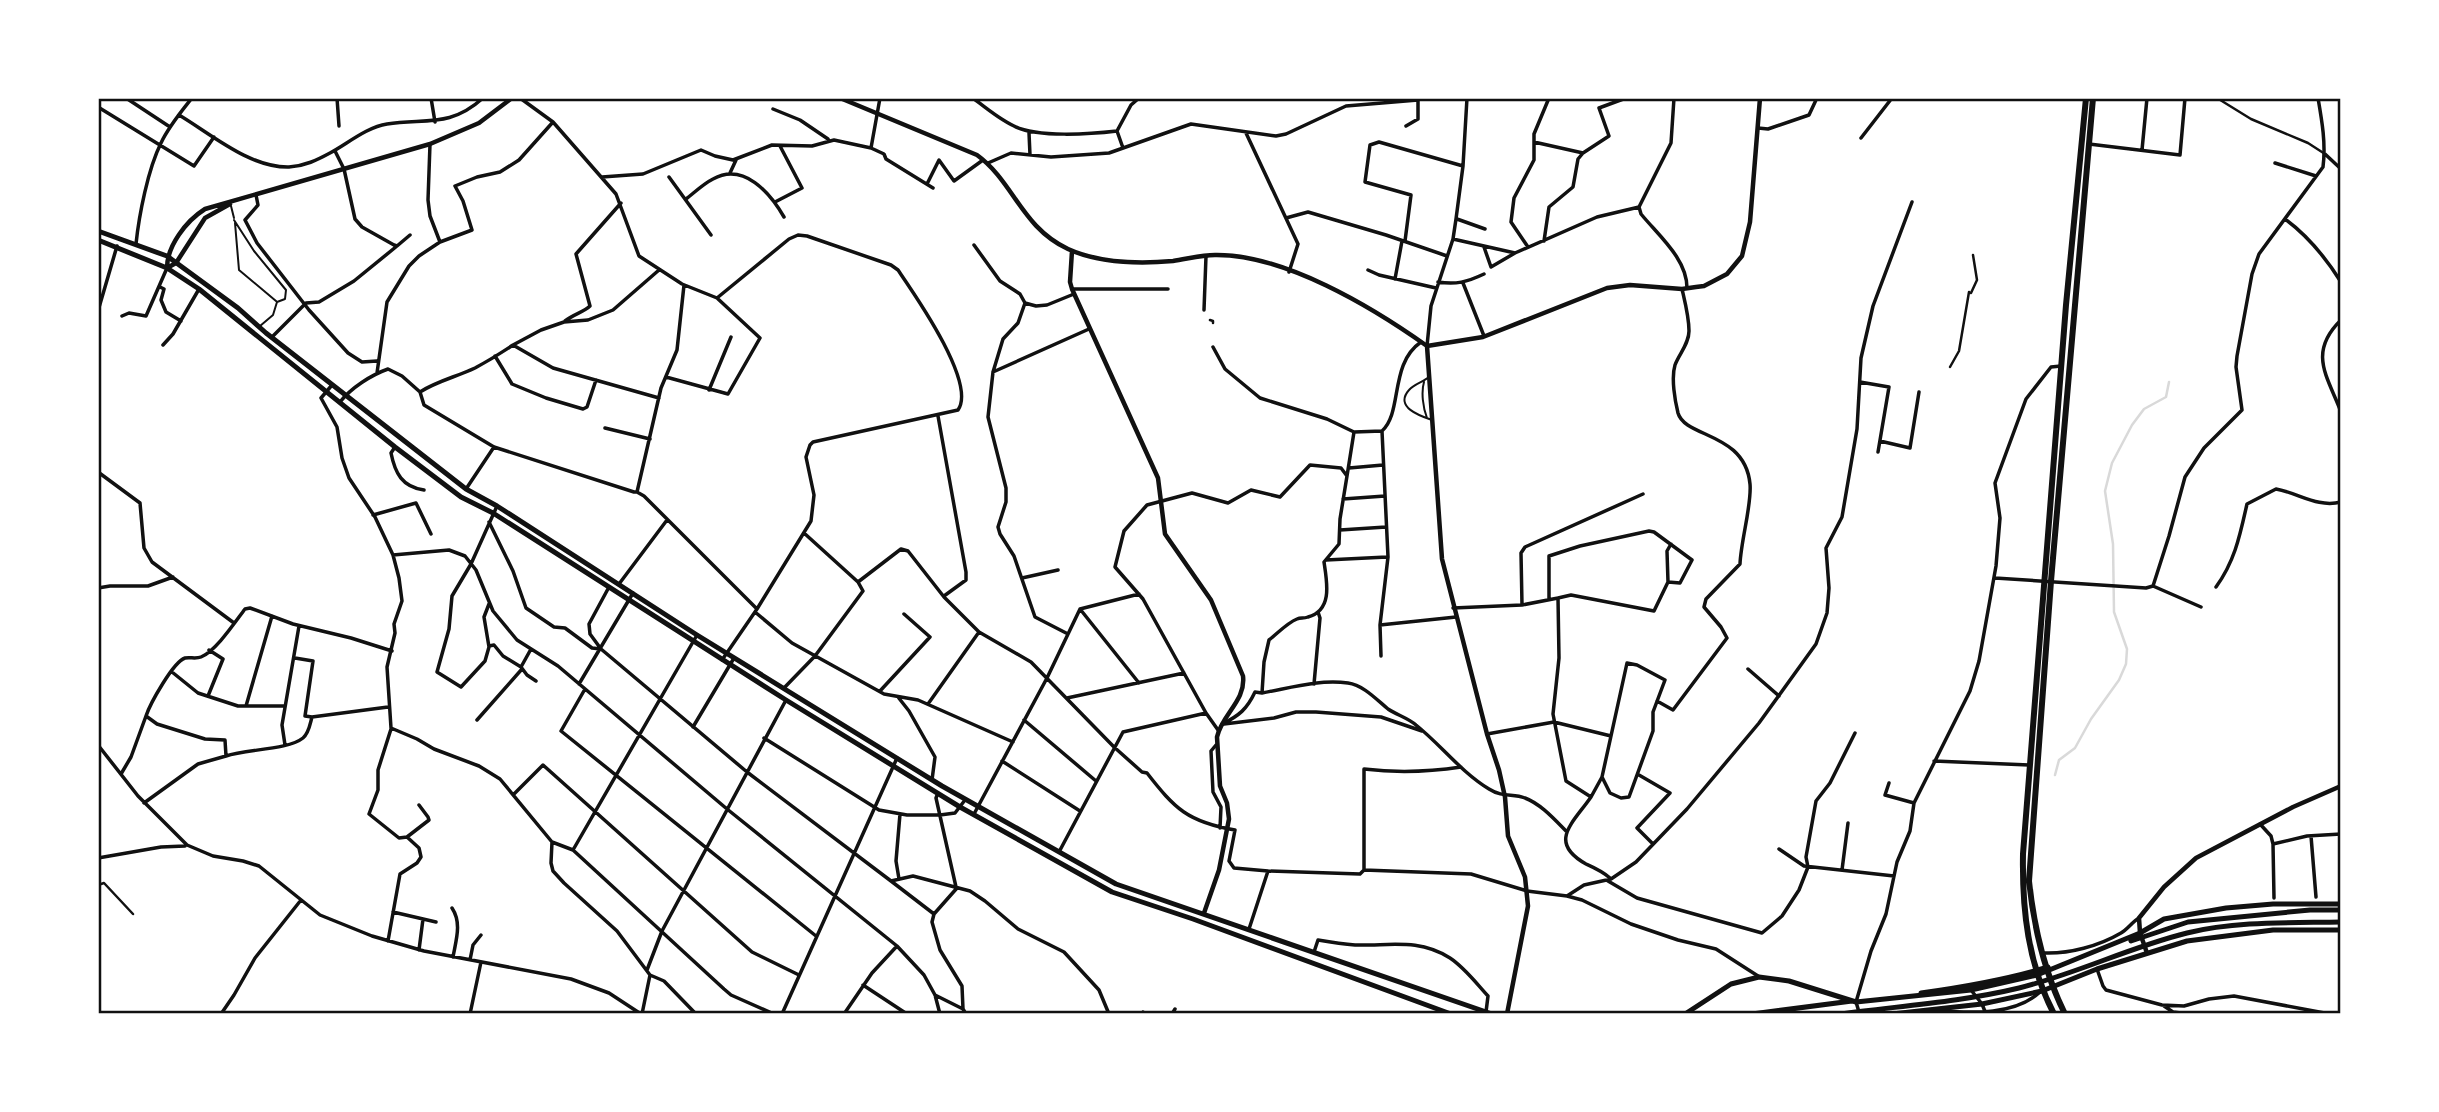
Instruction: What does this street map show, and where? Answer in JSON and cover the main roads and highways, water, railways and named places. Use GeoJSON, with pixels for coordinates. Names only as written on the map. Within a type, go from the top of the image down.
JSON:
{"type":"FeatureCollection","features":[{"type":"Feature","properties":{"kind":"highway"},"geometry":{"type":"LineString","coordinates":[[2065,1014],[2046,971],[2032,909],[2029,881],[2048,580],[2086,98]]}},
{"type":"Feature","properties":{"kind":"highway"},"geometry":{"type":"LineString","coordinates":[[2065,366],[2092,98]]}},
{"type":"Feature","properties":{"kind":"highway"},"geometry":{"type":"LineString","coordinates":[[2048,580],[2029,765],[2022,886],[2026,928],[2037,975],[2054,1014]]}},
{"type":"Feature","properties":{"kind":"main road"},"geometry":{"type":"LineString","coordinates":[[98,231],[167,256],[238,308],[466,489],[978,808],[1116,884],[1487,1013]]}},
{"type":"Feature","properties":{"kind":"main road"},"geometry":{"type":"LineString","coordinates":[[98,240],[167,268],[200,289],[461,497],[492,513],[722,660],[960,807],[1112,892],[1193,919],[1450,1014]]}},
{"type":"Feature","properties":{"kind":"main road"},"geometry":{"type":"LineString","coordinates":[[1685,1014],[1731,984],[1759,977],[1789,981],[1856,1002],[1928,996],[2037,975],[2140,933],[2164,919],[2227,908],[2273,904],[2341,904]]}},
{"type":"Feature","properties":{"kind":"main road"},"geometry":{"type":"LineString","coordinates":[[1752,1014],[1970,987],[2017,977],[2188,922],[2310,910],[2341,910]]}},
{"type":"Feature","properties":{"kind":"main road"},"geometry":{"type":"LineString","coordinates":[[1840,1014],[2020,988],[2147,944],[2221,927],[2341,922]]}},
{"type":"Feature","properties":{"kind":"main road"},"geometry":{"type":"LineString","coordinates":[[1892,1014],[1982,1004],[2042,991],[2097,969],[2187,941],[2273,930],[2341,930]]}},
{"type":"Feature","properties":{"kind":"waterway"},"geometry":{"type":"LineString","coordinates":[[2055,775],[2059,760],[2075,748],[2091,719],[2119,680],[2126,664],[2127,649],[2114,612],[2113,544],[2105,491],[2112,463],[2132,425],[2144,409],[2166,397],[2169,382]]}}]}
